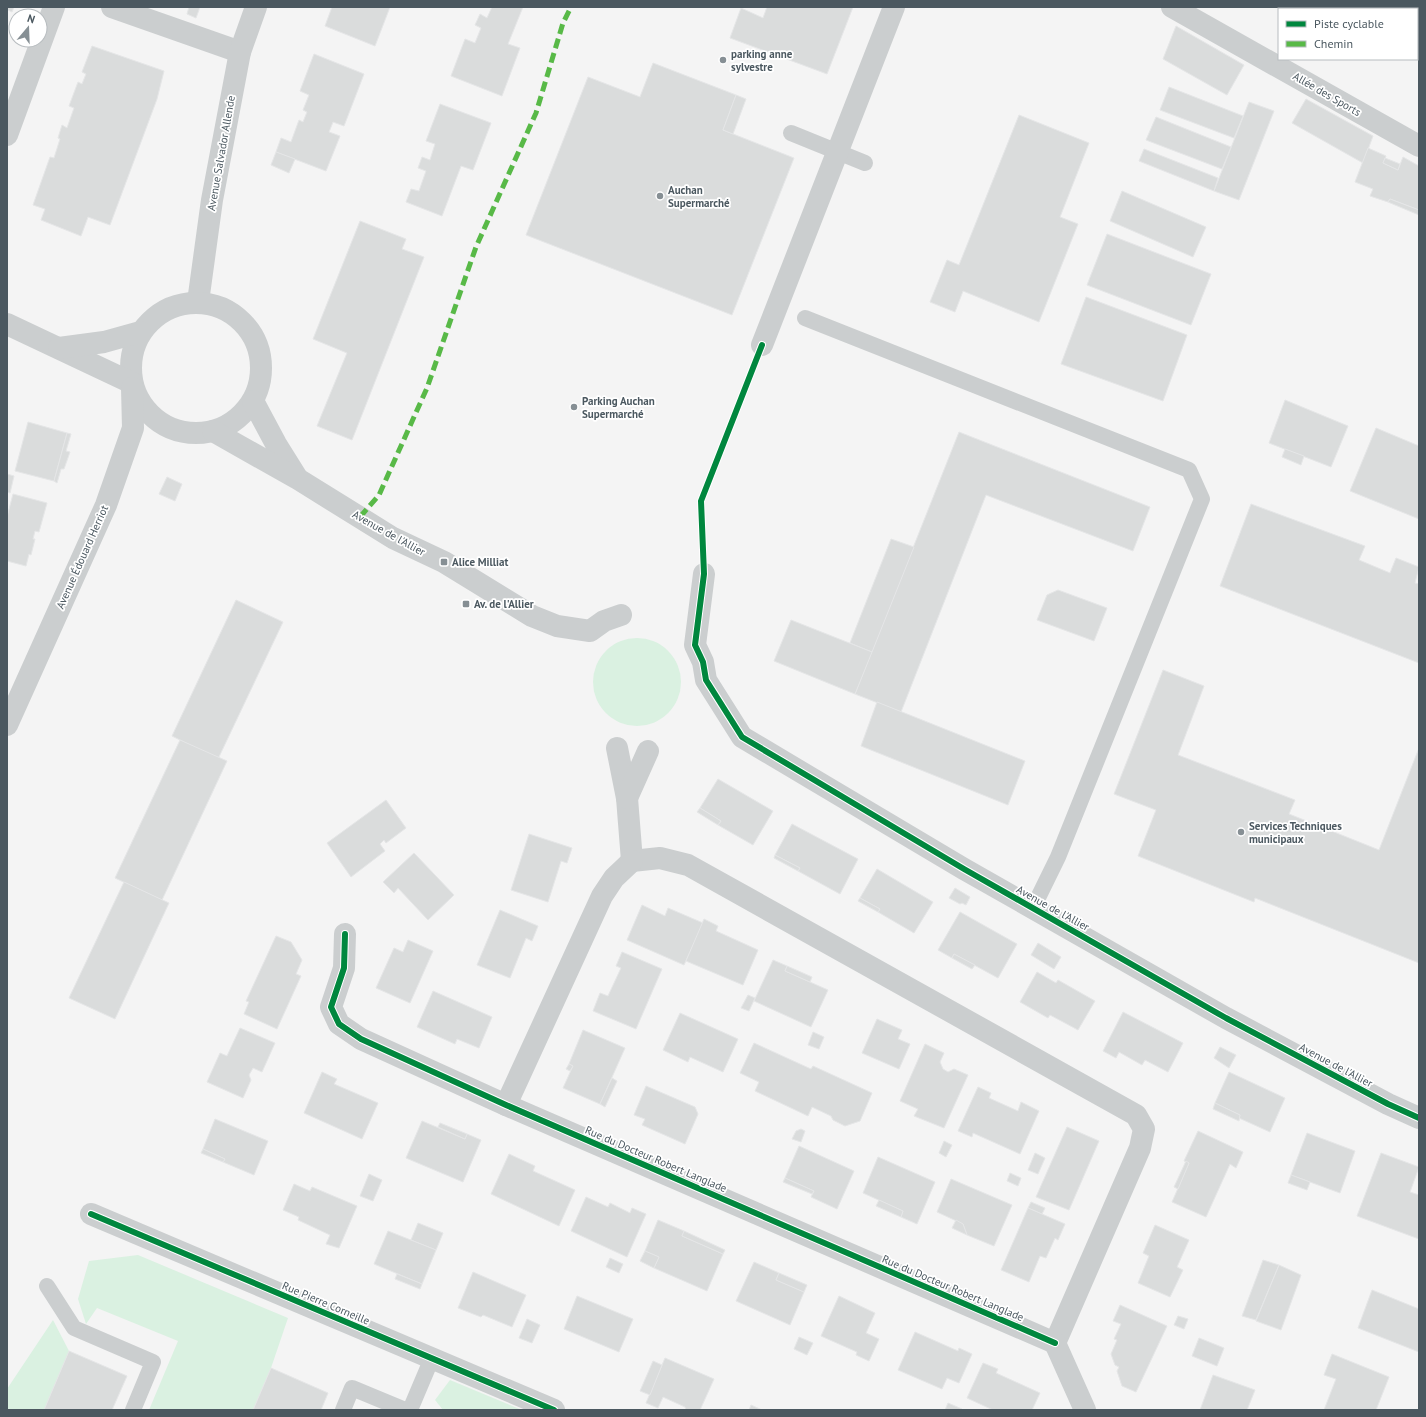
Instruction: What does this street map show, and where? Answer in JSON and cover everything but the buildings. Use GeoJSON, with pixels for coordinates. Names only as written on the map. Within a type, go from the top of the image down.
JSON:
{"type":"FeatureCollection","features":[{"type":"Feature","properties":{"kind":"street"},"geometry":{"type":"LineString","coordinates":[[7,135],[54,7]]}},
{"type":"Feature","properties":{"kind":"street"},"geometry":{"type":"LineString","coordinates":[[112,7],[240,52]]}},
{"type":"Feature","properties":{"kind":"street","name":"Avenue Salvador Allende"},"geometry":{"type":"LineString","coordinates":[[198,302],[212,200],[240,52],[256,7]]}},
{"type":"Feature","properties":{"kind":"street"},"geometry":{"type":"LineString","coordinates":[[762,345],[894,7]]}},
{"type":"Feature","properties":{"kind":"street","name":"Allée des Sports"},"geometry":{"type":"LineString","coordinates":[[1172,7],[1419,146]]}},
{"type":"Feature","properties":{"kind":"street"},"geometry":{"type":"LineString","coordinates":[[198,302],[217,306],[234,314],[248,328],[258,345],[262,364],[260,383],[253,401],[242,414],[229,424],[213,431],[196,434],[178,431],[162,424],[148,413],[138,399],[132,383],[130,365],[133,348],[140,332],[151,319],[165,309],[181,304],[198,302]]}},
{"type":"Feature","properties":{"kind":"street"},"geometry":{"type":"LineString","coordinates":[[7,324],[132,383]]}},
{"type":"Feature","properties":{"kind":"street"},"geometry":{"type":"LineString","coordinates":[[59,348],[104,342],[140,332]]}},
{"type":"Feature","properties":{"kind":"street","name":"Avenue Édouard Herriot"},"geometry":{"type":"LineString","coordinates":[[7,724],[106,505],[133,428],[132,383]]}},
{"type":"Feature","properties":{"kind":"street","name":"Avenue de l'Allier"},"geometry":{"type":"LineString","coordinates":[[253,401],[276,444],[298,479]]}},
{"type":"Feature","properties":{"kind":"street","name":"Avenue de l'Allier"},"geometry":{"type":"LineString","coordinates":[[213,431],[298,479],[393,538],[444,562],[532,616],[557,626],[590,631],[604,621],[621,615]]}},
{"type":"Feature","properties":{"kind":"street","name":"Avenue de l'Allier"},"geometry":{"type":"LineString","coordinates":[[704,574],[695,645],[703,662],[706,680],[742,737],[1033,908],[1226,1018],[1388,1104],[1419,1118]]}},
{"type":"Feature","properties":{"kind":"street"},"geometry":{"type":"LineString","coordinates":[[617,748],[627,798],[632,861]]}},
{"type":"Feature","properties":{"kind":"street"},"geometry":{"type":"LineString","coordinates":[[627,798],[648,750]]}},
{"type":"Feature","properties":{"kind":"street"},"geometry":{"type":"LineString","coordinates":[[506,1105],[602,896],[614,878],[632,861],[660,858],[688,865],[1136,1114],[1144,1129],[1140,1148],[1055,1343],[1085,1410]]}},
{"type":"Feature","properties":{"kind":"street","name":"Rue du Docteur Robert Langlade"},"geometry":{"type":"LineString","coordinates":[[345,934],[344,968],[330,1006],[339,1024],[361,1039],[506,1105],[1055,1343]]}},
{"type":"Feature","properties":{"kind":"street","name":"Rue Pierre Corneille"},"geometry":{"type":"LineString","coordinates":[[91,1214],[554,1410]]}},
{"type":"Feature","properties":{"kind":"lane"},"geometry":{"type":"LineString","coordinates":[[791,133],[865,163]]}},
{"type":"Feature","properties":{"kind":"lane"},"geometry":{"type":"LineString","coordinates":[[805,318],[1189,470],[1202,499],[1058,857],[1033,908]]}},
{"type":"Feature","properties":{"kind":"lane"},"geometry":{"type":"LineString","coordinates":[[47,1286],[74,1328],[154,1362],[133,1410]]}},
{"type":"Feature","properties":{"kind":"lane"},"geometry":{"type":"LineString","coordinates":[[410,1410],[432,1358]]}},
{"type":"Feature","properties":{"kind":"lane"},"geometry":{"type":"LineString","coordinates":[[343,1410],[352,1388],[405,1410]]}},
{"type":"Feature","properties":{"kind":"green space"},"geometry":{"type":"Polygon","coordinates":[[[637,638],[654,641],[668,651],[678,665],[681,682],[678,699],[668,713],[654,723],[637,726],[620,723],[606,713],[596,699],[593,682],[596,665],[606,651],[620,641],[637,638]]]}},
{"type":"Feature","properties":{"kind":"green space"},"geometry":{"type":"Polygon","coordinates":[[[138,1255],[288,1318],[271,1368],[253,1410],[149,1410],[178,1341],[97,1308],[86,1324],[78,1299],[89,1261],[138,1255]]]}},
{"type":"Feature","properties":{"kind":"green space"},"geometry":{"type":"Polygon","coordinates":[[[53,1320],[69,1351],[44,1410],[7,1410],[7,1389],[53,1320]]]}},
{"type":"Feature","properties":{"kind":"green space"},"geometry":{"type":"Polygon","coordinates":[[[450,1380],[522,1410],[443,1410],[435,1400],[450,1380]]]}},
{"type":"Feature","properties":{"kind":"marked path"},"geometry":{"type":"LineString","coordinates":[[360,517],[379,495],[427,388],[476,247],[536,113],[563,23],[571,7]]}},
{"type":"Feature","properties":{"kind":"cycle path"},"geometry":{"type":"LineString","coordinates":[[762,345],[701,501],[704,574],[695,645],[703,662],[706,680],[742,737],[964,869],[1226,1018],[1388,1104],[1419,1118]]}},
{"type":"Feature","properties":{"kind":"cycle path"},"geometry":{"type":"LineString","coordinates":[[345,934],[344,968],[331,1007],[339,1024],[361,1039],[506,1105],[1055,1343]]}},
{"type":"Feature","properties":{"kind":"cycle path"},"geometry":{"type":"LineString","coordinates":[[91,1214],[554,1410]]}},
{"type":"Feature","properties":{"kind":"place","name":"parking anne sylvestre"},"geometry":{"type":"Point","coordinates":[723,60]}},
{"type":"Feature","properties":{"kind":"place","name":"Auchan Supermarché"},"geometry":{"type":"Point","coordinates":[660,196]}},
{"type":"Feature","properties":{"kind":"place","name":"Parking Auchan Supermarché"},"geometry":{"type":"Point","coordinates":[574,407]}},
{"type":"Feature","properties":{"kind":"place","name":"Alice Milliat"},"geometry":{"type":"Point","coordinates":[444,562]}},
{"type":"Feature","properties":{"kind":"place","name":"Av. de l'Allier"},"geometry":{"type":"Point","coordinates":[466,604]}},
{"type":"Feature","properties":{"kind":"place","name":"Services Techniques municipaux"},"geometry":{"type":"Point","coordinates":[1241,832]}}]}
